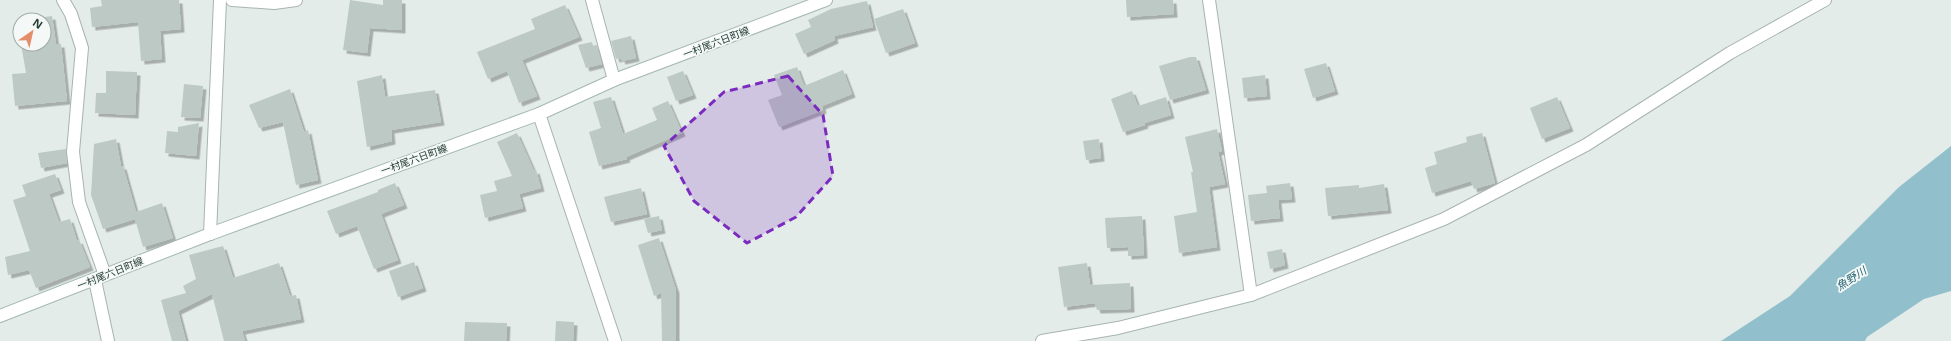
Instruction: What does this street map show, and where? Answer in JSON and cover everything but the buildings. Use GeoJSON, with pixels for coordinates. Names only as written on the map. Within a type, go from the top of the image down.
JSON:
{"type":"FeatureCollection","features":[{"type":"Feature","properties":{"kind":"street"},"geometry":{"type":"LineString","coordinates":[[63,0],[71,14],[82,48],[73,152],[79,202],[100,278],[108,341]]}},
{"type":"Feature","properties":{"kind":"street"},"geometry":{"type":"LineString","coordinates":[[210,234],[220,0]]}},
{"type":"Feature","properties":{"kind":"street"},"geometry":{"type":"LineString","coordinates":[[232,0],[274,3],[296,0]]}},
{"type":"Feature","properties":{"kind":"street"},"geometry":{"type":"LineString","coordinates":[[592,0],[595,6],[614,80]]}},
{"type":"Feature","properties":{"kind":"street","name":"一村尾六日町線"},"geometry":{"type":"LineString","coordinates":[[0,316],[210,234],[539,114],[614,80],[826,0]]}},
{"type":"Feature","properties":{"kind":"street"},"geometry":{"type":"LineString","coordinates":[[1209,0],[1251,295]]}},
{"type":"Feature","properties":{"kind":"street"},"geometry":{"type":"LineString","coordinates":[[1042,341],[1118,328],[1251,295],[1444,219],[1586,145],[1730,53],[1825,0]]}},
{"type":"Feature","properties":{"kind":"street"},"geometry":{"type":"LineString","coordinates":[[539,114],[615,341]]}},
{"type":"Feature","properties":{"kind":"highlighted area"},"geometry":{"type":"Polygon","coordinates":[[[788,76],[823,115],[833,176],[796,217],[747,243],[694,201],[664,146],[724,92],[788,76]]]}},
{"type":"Feature","properties":{"kind":"water","name":"魚野川"},"geometry":{"type":"Polygon","coordinates":[[[1951,146],[1951,291],[1924,299],[1867,337],[1865,341],[1721,341],[1790,296],[1899,187],[1951,146]]]}}]}
